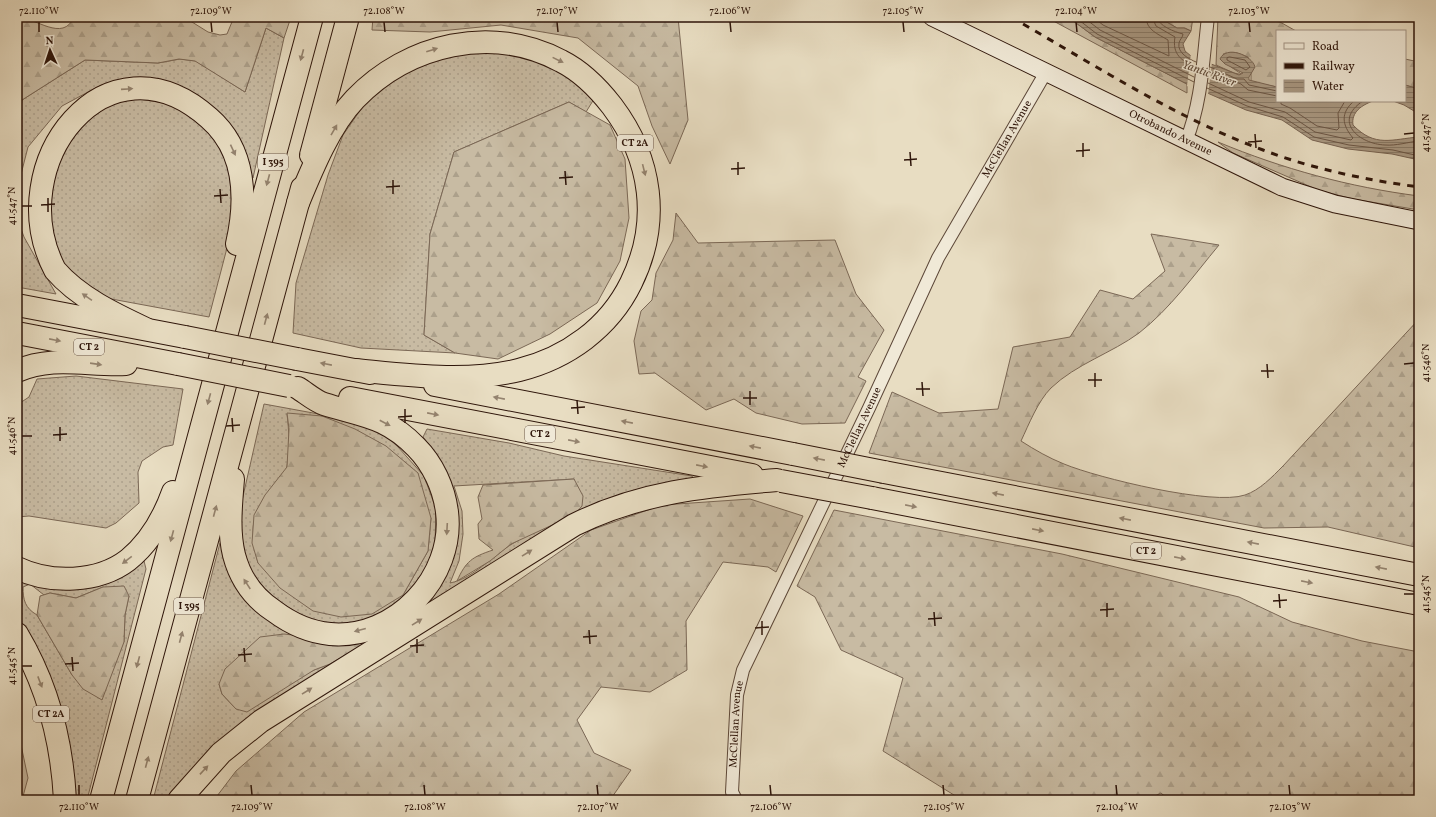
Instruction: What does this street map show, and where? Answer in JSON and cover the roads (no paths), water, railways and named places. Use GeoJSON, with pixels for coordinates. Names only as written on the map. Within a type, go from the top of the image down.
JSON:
{"type":"FeatureCollection","features":[{"type":"Feature","properties":{"kind":"highway","name":"I 395"},"geometry":{"type":"LineString","coordinates":[[101,800],[312,17]]}},
{"type":"Feature","properties":{"kind":"highway","name":"I 395"},"geometry":{"type":"LineString","coordinates":[[137,800],[348,17]]}},
{"type":"Feature","properties":{"kind":"highway","name":"CT 2A"},"geometry":{"type":"LineString","coordinates":[[298,203],[329,139],[355,99],[376,80],[398,65],[426,52],[455,45],[485,42],[512,44],[533,49],[561,61],[583,76],[609,102],[628,129],[639,153],[647,179],[649,200],[648,225],[643,252],[633,278],[621,300],[609,316],[584,340],[560,355],[543,362],[519,370],[495,374],[419,375],[355,370]]}},
{"type":"Feature","properties":{"kind":"highway"},"geometry":{"type":"LineString","coordinates":[[146,329],[93,301],[73,287],[56,271],[37,242],[31,225],[27,206],[30,168],[37,150],[47,134],[57,122],[73,109],[93,98],[112,91],[147,89],[178,97],[200,110],[213,121],[232,148],[241,180],[243,212],[233,263],[234,307]]}},
{"type":"Feature","properties":{"kind":"highway"},"geometry":{"type":"LineString","coordinates":[[17,305],[1419,575]]}},
{"type":"Feature","properties":{"kind":"highway","name":"CT 2"},"geometry":{"type":"LineString","coordinates":[[17,333],[1419,604]]}},
{"type":"Feature","properties":{"kind":"highway"},"geometry":{"type":"LineString","coordinates":[[17,371],[37,364],[73,361],[105,365],[170,363]]}},
{"type":"Feature","properties":{"kind":"highway"},"geometry":{"type":"LineString","coordinates":[[242,411],[233,483],[231,525],[234,556],[247,585],[260,600],[272,610],[285,619],[304,628],[322,633],[339,634],[357,631],[377,625],[396,616],[414,603],[426,589],[438,567],[445,549],[448,531],[447,509],[442,490],[434,472],[424,456],[412,442],[396,430],[362,413],[322,404],[294,387]]}},
{"type":"Feature","properties":{"kind":"highway"},"geometry":{"type":"LineString","coordinates":[[17,568],[44,577],[69,578],[103,572],[123,563],[136,552],[157,525],[170,501],[178,476],[197,445]]}},
{"type":"Feature","properties":{"kind":"highway"},"geometry":{"type":"LineString","coordinates":[[179,800],[221,753],[261,721],[574,525],[625,503],[664,493],[705,487],[779,480]]}},
{"type":"Feature","properties":{"kind":"highway","name":"CT 2A"},"geometry":{"type":"LineString","coordinates":[[17,634],[39,677],[51,714],[60,752],[66,800]]}},
{"type":"Feature","properties":{"kind":"street","name":"Otrobando Avenue"},"geometry":{"type":"LineString","coordinates":[[932,17],[1282,187],[1335,204],[1419,221]]}},
{"type":"Feature","properties":{"kind":"street"},"geometry":{"type":"LineString","coordinates":[[1186,141],[1194,120],[1199,94],[1208,17]]}},
{"type":"Feature","properties":{"kind":"street","name":"McClellan Avenue"},"geometry":{"type":"LineString","coordinates":[[736,800],[732,792],[737,695],[743,670],[869,408],[938,258],[1046,72]]}},
{"type":"Feature","properties":{"kind":"water","name":"Yantic River"},"geometry":{"type":"Polygon","coordinates":[[[1068,17],[1158,17],[1177,28],[1184,28],[1191,31],[1183,44],[1185,51],[1191,56],[1239,75],[1243,73],[1225,64],[1220,59],[1223,55],[1233,52],[1239,53],[1249,59],[1255,67],[1249,77],[1249,80],[1276,87],[1276,102],[1371,102],[1358,110],[1354,116],[1353,125],[1369,137],[1376,139],[1392,140],[1419,137],[1419,160],[1392,154],[1348,149],[1312,140],[1282,120],[1246,110],[1187,84],[1095,37],[1068,17]]]}},
{"type":"Feature","properties":{"kind":"water"},"geometry":{"type":"Polygon","coordinates":[[[1406,85],[1419,89],[1419,114],[1396,102],[1406,102],[1406,85]]]}},
{"type":"Feature","properties":{"kind":"railway"},"geometry":{"type":"LineString","coordinates":[[1011,17],[1134,89],[1230,137],[1301,163],[1379,181],[1419,187]]}}]}
